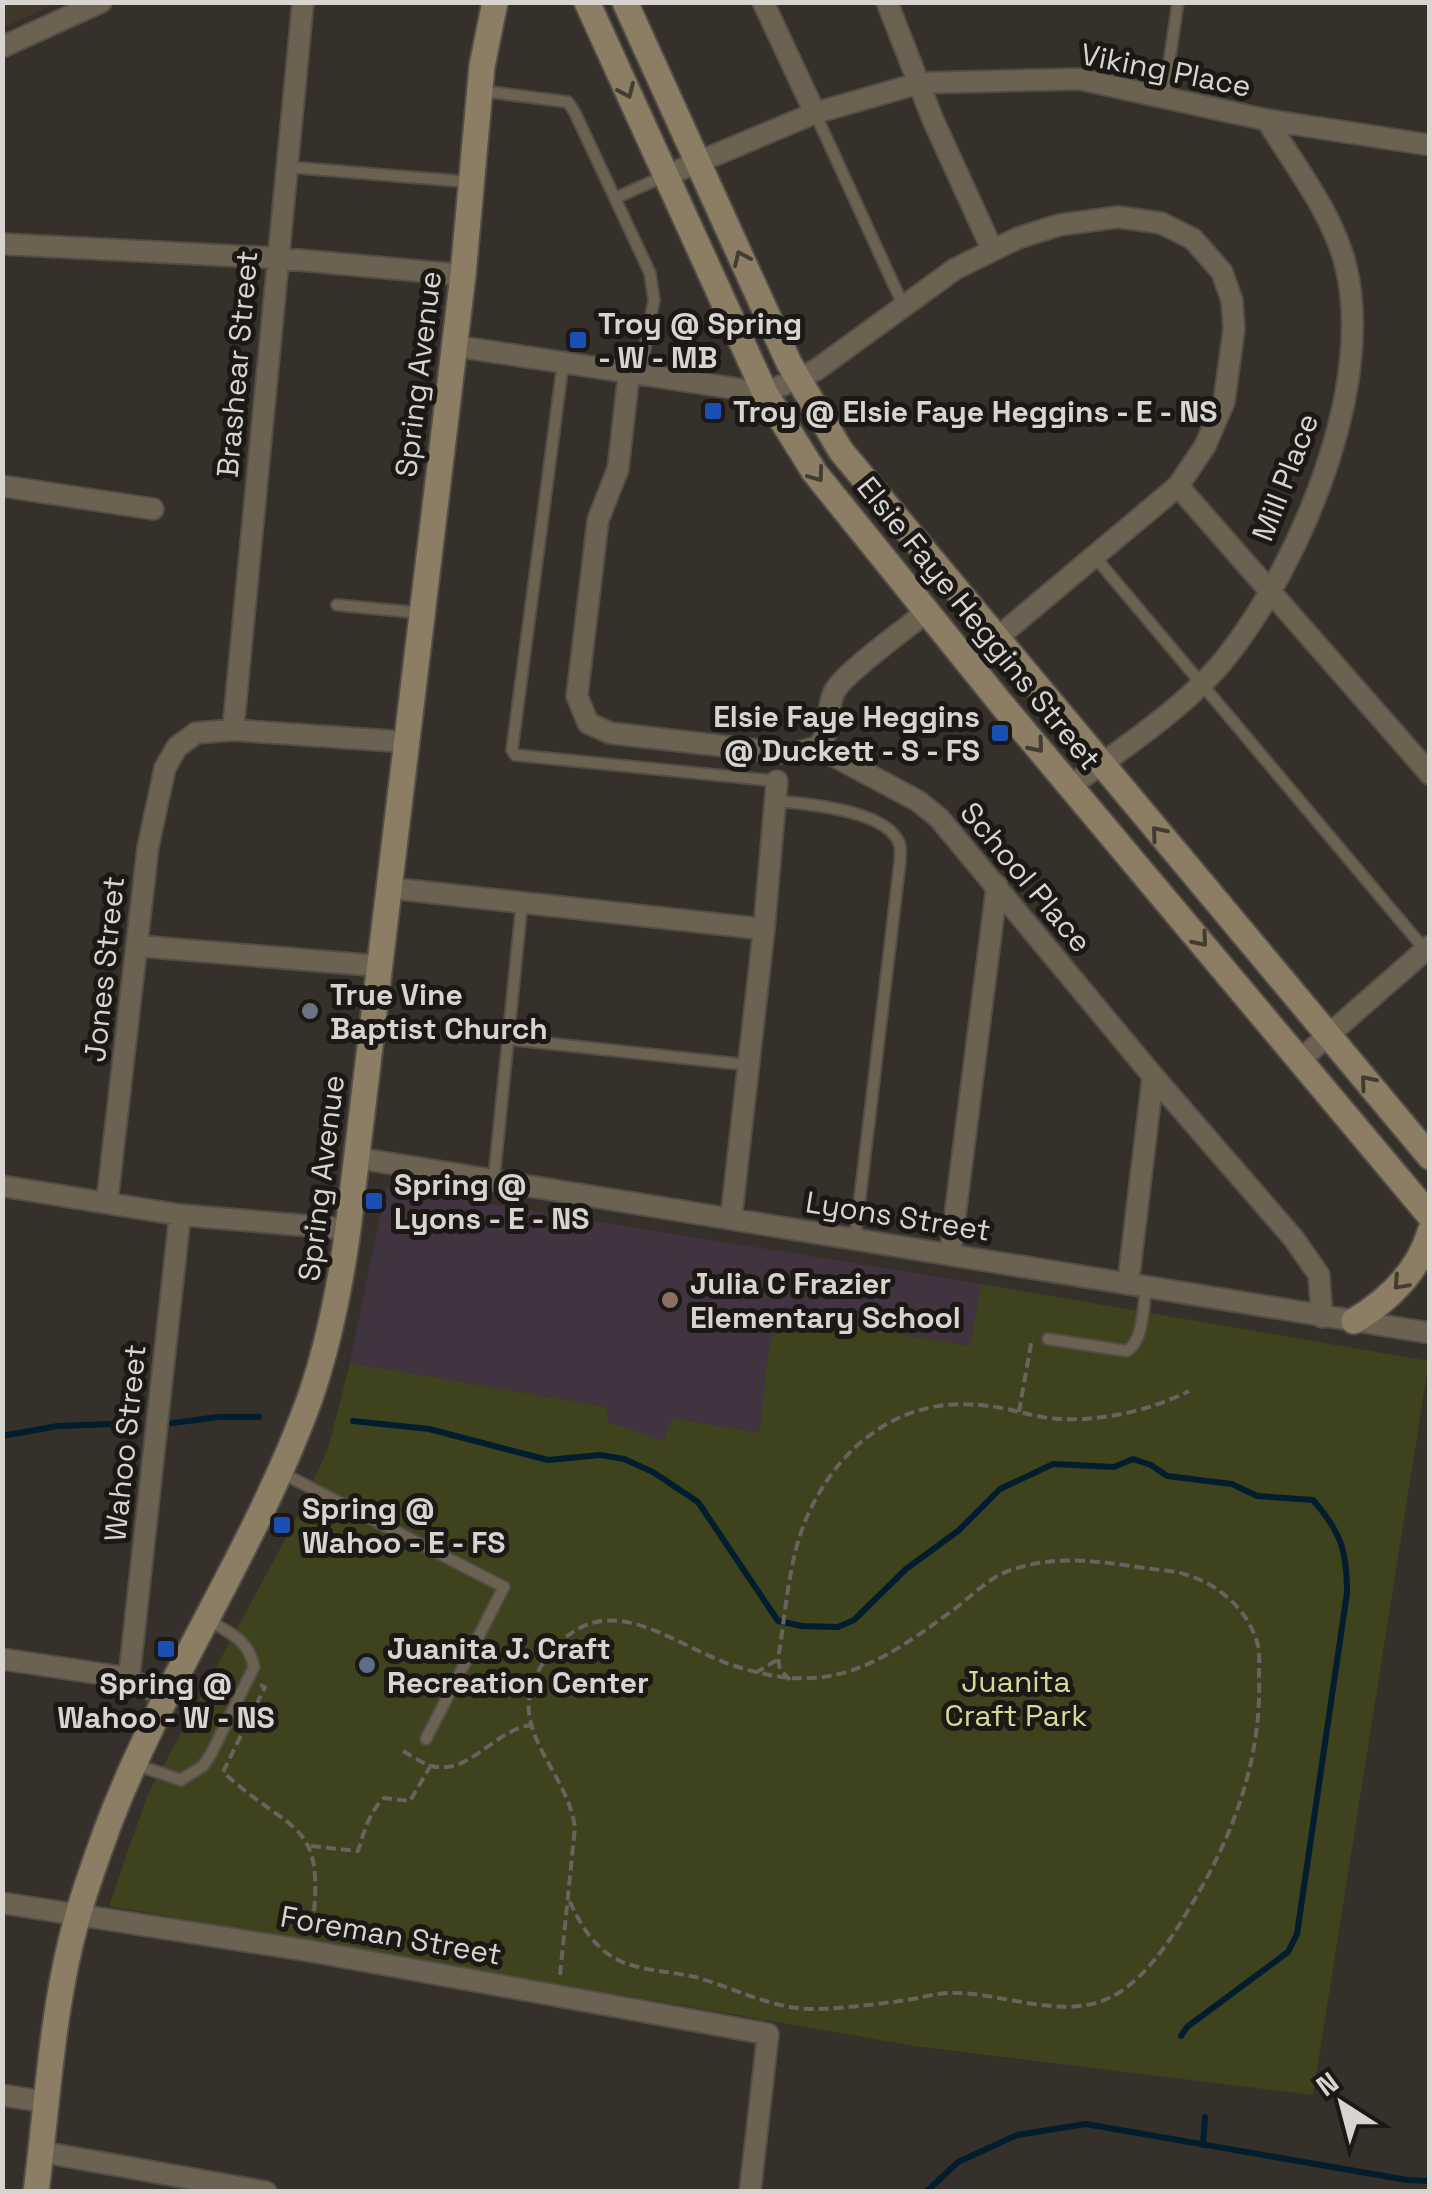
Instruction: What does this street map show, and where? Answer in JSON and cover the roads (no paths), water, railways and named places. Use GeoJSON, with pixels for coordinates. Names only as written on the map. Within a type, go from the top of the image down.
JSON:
{"type":"FeatureCollection","features":[{"type":"Feature","properties":{"kind":"main road","name":"Spring Avenue"},"geometry":{"type":"LineString","coordinates":[[36,2192],[59,2004],[77,1917],[108,1826],[165,1697],[279,1472],[310,1398],[335,1314],[463,275],[480,91],[495,2]]}},
{"type":"Feature","properties":{"kind":"main road","name":"Elsie Faye Heggins Street"},"geometry":{"type":"LineString","coordinates":[[588,2],[765,392],[815,474],[1430,1216]]}},
{"type":"Feature","properties":{"kind":"main road","name":"Elsie Faye Heggins Street"},"geometry":{"type":"LineString","coordinates":[[624,2],[797,378],[825,427],[860,475],[1100,765],[1430,1157]]}},
{"type":"Feature","properties":{"kind":"main road"},"geometry":{"type":"LineString","coordinates":[[1354,1321],[1376,1308],[1416,1266],[1430,1232]]}},
{"type":"Feature","properties":{"kind":"street"},"geometry":{"type":"LineString","coordinates":[[2,47],[101,2]]}},
{"type":"Feature","properties":{"kind":"street","name":"Brashear Street"},"geometry":{"type":"LineString","coordinates":[[233,730],[303,2]]}},
{"type":"Feature","properties":{"kind":"street"},"geometry":{"type":"LineString","coordinates":[[763,2],[815,113]]}},
{"type":"Feature","properties":{"kind":"street"},"geometry":{"type":"LineString","coordinates":[[887,2],[956,172],[992,249]]}},
{"type":"Feature","properties":{"kind":"street","name":"Viking Place"},"geometry":{"type":"LineString","coordinates":[[665,176],[815,113],[920,83],[1079,79],[1267,120],[1430,146]]}},
{"type":"Feature","properties":{"kind":"street","name":"Mill Place"},"geometry":{"type":"LineString","coordinates":[[1070,786],[1201,685],[1227,657],[1272,592],[1332,456],[1354,343],[1353,304],[1336,232],[1267,120]]}},
{"type":"Feature","properties":{"kind":"street"},"geometry":{"type":"LineString","coordinates":[[454,346],[765,392],[816,370],[955,269],[992,249],[1059,225],[1118,217],[1161,223],[1193,239],[1222,272],[1232,301],[1234,329],[1224,402],[1205,446],[1178,486],[997,638]]}},
{"type":"Feature","properties":{"kind":"street"},"geometry":{"type":"LineString","coordinates":[[2,244],[277,258],[463,275]]}},
{"type":"Feature","properties":{"kind":"street"},"geometry":{"type":"LineString","coordinates":[[634,373],[618,469],[598,520],[578,696],[582,716],[594,728],[610,734],[792,754],[817,747],[826,739],[837,687],[926,612]]}},
{"type":"Feature","properties":{"kind":"street"},"geometry":{"type":"LineString","coordinates":[[2,486],[153,509]]}},
{"type":"Feature","properties":{"kind":"street"},"geometry":{"type":"LineString","coordinates":[[1178,486],[1430,774]]}},
{"type":"Feature","properties":{"kind":"street"},"geometry":{"type":"LineString","coordinates":[[233,730],[407,742]]}},
{"type":"Feature","properties":{"kind":"street","name":"Jones Street"},"geometry":{"type":"LineString","coordinates":[[106,1202],[148,846],[165,768],[177,747],[196,733],[233,730]]}},
{"type":"Feature","properties":{"kind":"street","name":"School Place"},"geometry":{"type":"LineString","coordinates":[[817,747],[871,774],[939,818],[1294,1239],[1318,1275],[1322,1317]]}},
{"type":"Feature","properties":{"kind":"street"},"geometry":{"type":"LineString","coordinates":[[731,1220],[776,791]]}},
{"type":"Feature","properties":{"kind":"street"},"geometry":{"type":"LineString","coordinates":[[950,1255],[997,886]]}},
{"type":"Feature","properties":{"kind":"street"},"geometry":{"type":"LineString","coordinates":[[390,888],[764,929]]}},
{"type":"Feature","properties":{"kind":"street"},"geometry":{"type":"LineString","coordinates":[[138,946],[380,966]]}},
{"type":"Feature","properties":{"kind":"street"},"geometry":{"type":"LineString","coordinates":[[1300,1060],[1428,950]]}},
{"type":"Feature","properties":{"kind":"street"},"geometry":{"type":"LineString","coordinates":[[1137,1286],[1153,1076]]}},
{"type":"Feature","properties":{"kind":"street","name":"Lyons Street"},"geometry":{"type":"LineString","coordinates":[[357,1158],[1430,1334]]}},
{"type":"Feature","properties":{"kind":"street"},"geometry":{"type":"LineString","coordinates":[[2,1186],[180,1215],[348,1229]]}},
{"type":"Feature","properties":{"kind":"street","name":"Wahoo Street"},"geometry":{"type":"LineString","coordinates":[[129,1678],[180,1215]]}},
{"type":"Feature","properties":{"kind":"street"},"geometry":{"type":"LineString","coordinates":[[2,1658],[129,1678],[165,1697]]}},
{"type":"Feature","properties":{"kind":"street","name":"Foreman Street"},"geometry":{"type":"LineString","coordinates":[[2,1904],[310,1951],[768,2034],[750,2192]]}},
{"type":"Feature","properties":{"kind":"street"},"geometry":{"type":"LineString","coordinates":[[2,2095],[46,2102]]}},
{"type":"Feature","properties":{"kind":"street"},"geometry":{"type":"LineString","coordinates":[[42,2152],[266,2192]]}},
{"type":"Feature","properties":{"kind":"lane"},"geometry":{"type":"LineString","coordinates":[[1164,96],[1178,2]]}},
{"type":"Feature","properties":{"kind":"lane"},"geometry":{"type":"LineString","coordinates":[[480,91],[568,102],[650,273],[654,300],[634,373]]}},
{"type":"Feature","properties":{"kind":"lane"},"geometry":{"type":"LineString","coordinates":[[815,113],[903,305]]}},
{"type":"Feature","properties":{"kind":"lane"},"geometry":{"type":"LineString","coordinates":[[287,167],[472,182]]}},
{"type":"Feature","properties":{"kind":"lane"},"geometry":{"type":"LineString","coordinates":[[615,198],[665,176]]}},
{"type":"Feature","properties":{"kind":"lane"},"geometry":{"type":"LineString","coordinates":[[563,362],[512,750],[515,756],[776,791],[836,807],[888,829],[900,844],[854,1240]]}},
{"type":"Feature","properties":{"kind":"lane"},"geometry":{"type":"LineString","coordinates":[[1095,557],[1428,950]]}},
{"type":"Feature","properties":{"kind":"lane"},"geometry":{"type":"LineString","coordinates":[[337,605],[422,612]]}},
{"type":"Feature","properties":{"kind":"lane"},"geometry":{"type":"LineString","coordinates":[[494,1178],[522,902]]}},
{"type":"Feature","properties":{"kind":"lane"},"geometry":{"type":"LineString","coordinates":[[507,1039],[749,1065]]}},
{"type":"Feature","properties":{"kind":"lane"},"geometry":{"type":"LineString","coordinates":[[1048,1339],[1127,1351],[1134,1347],[1138,1339],[1137,1286]]}},
{"type":"Feature","properties":{"kind":"lane"},"geometry":{"type":"LineString","coordinates":[[279,1472],[504,1587],[426,1739]]}},
{"type":"Feature","properties":{"kind":"lane"},"geometry":{"type":"LineString","coordinates":[[136,1764],[180,1780],[193,1774],[211,1754],[249,1678],[254,1667],[252,1653],[241,1639],[206,1619]]}},
{"type":"Feature","properties":{"kind":"waterway"},"geometry":{"type":"LineString","coordinates":[[172,1423],[259,1417]]}},
{"type":"Feature","properties":{"kind":"waterway"},"geometry":{"type":"LineString","coordinates":[[353,1421],[429,1429],[548,1460],[600,1455],[624,1459],[653,1472],[698,1502],[778,1621],[802,1626],[838,1627],[854,1620],[906,1569],[958,1531],[1000,1489],[1053,1464],[1114,1467],[1133,1459],[1167,1476],[1232,1484],[1257,1496],[1313,1500],[1340,1543],[1347,1593],[1297,1934],[1288,1952],[1187,2027],[1181,2036]]}},
{"type":"Feature","properties":{"kind":"waterway"},"geometry":{"type":"LineString","coordinates":[[2,1436],[58,1426],[139,1423]]}},
{"type":"Feature","properties":{"kind":"waterway"},"geometry":{"type":"LineString","coordinates":[[1203,2145],[1205,2117]]}},
{"type":"Feature","properties":{"kind":"waterway"},"geometry":{"type":"LineString","coordinates":[[926,2192],[958,2162],[1017,2135],[1086,2124],[1430,2181]]}},
{"type":"Feature","properties":{"kind":"place","name":"Troy @ Spring - W - MB"},"geometry":{"type":"Point","coordinates":[578,340]}},
{"type":"Feature","properties":{"kind":"place","name":"Troy @ Elsie Faye Heggins - E - NS"},"geometry":{"type":"Point","coordinates":[713,411]}},
{"type":"Feature","properties":{"kind":"place","name":"Elsie Faye Heggins @ Duckett - S - FS"},"geometry":{"type":"Point","coordinates":[1000,733]}},
{"type":"Feature","properties":{"kind":"place","name":"True Vine Baptist Church"},"geometry":{"type":"Point","coordinates":[310,1011]}},
{"type":"Feature","properties":{"kind":"place","name":"Spring @ Lyons - E - NS"},"geometry":{"type":"Point","coordinates":[374,1201]}},
{"type":"Feature","properties":{"kind":"place","name":"Julia C Frazier Elementary School"},"geometry":{"type":"Point","coordinates":[670,1300]}},
{"type":"Feature","properties":{"kind":"place","name":"Spring @ Wahoo - E - FS"},"geometry":{"type":"Point","coordinates":[282,1525]}},
{"type":"Feature","properties":{"kind":"place","name":"Spring @ Wahoo - W - NS"},"geometry":{"type":"Point","coordinates":[166,1649]}},
{"type":"Feature","properties":{"kind":"place","name":"Juanita J. Craft Recreation Center"},"geometry":{"type":"Point","coordinates":[367,1665]}},
{"type":"Feature","properties":{"kind":"park label","name":"Juanita Craft Park"},"geometry":{"type":"Point","coordinates":[1016,1698]}}]}
